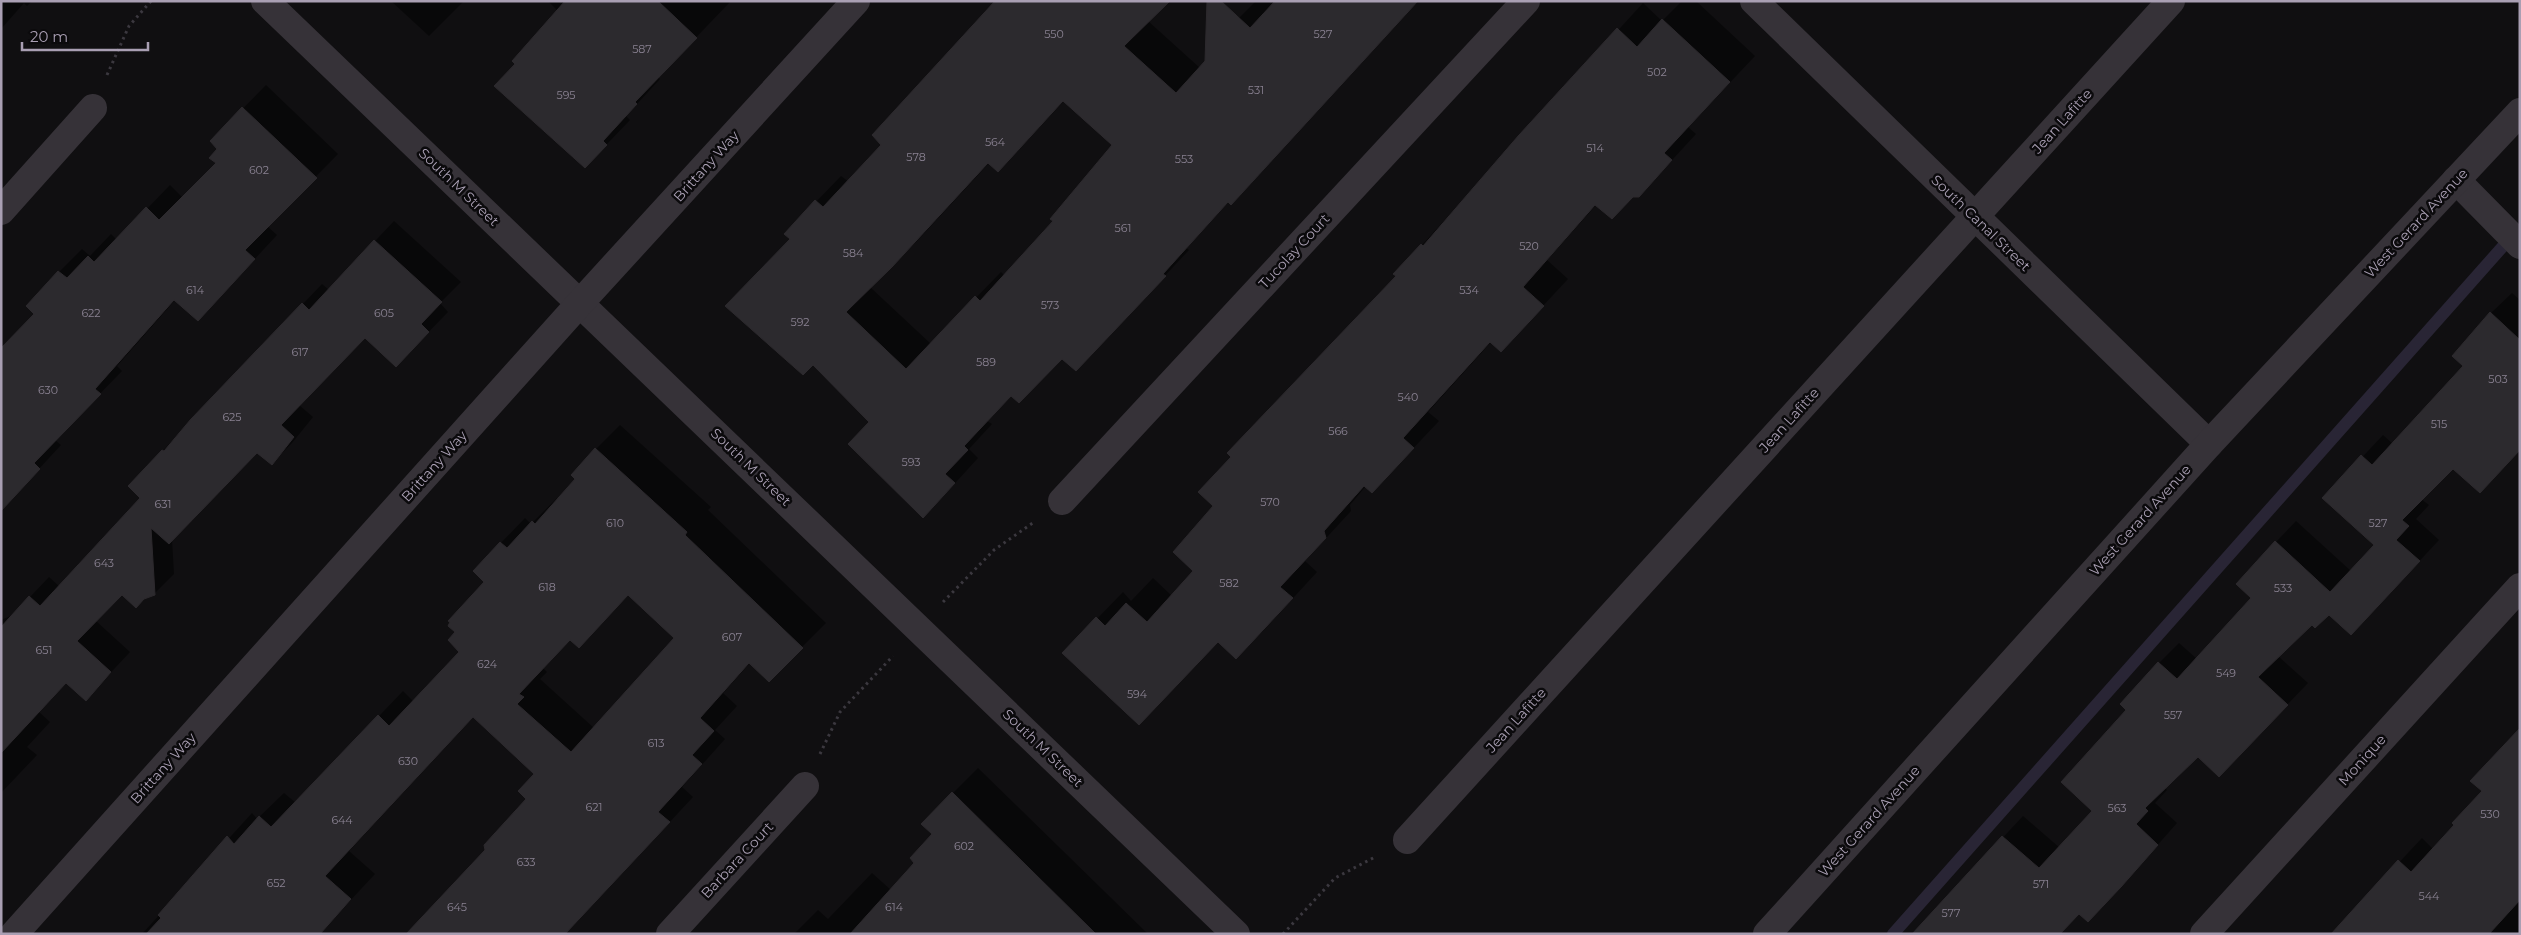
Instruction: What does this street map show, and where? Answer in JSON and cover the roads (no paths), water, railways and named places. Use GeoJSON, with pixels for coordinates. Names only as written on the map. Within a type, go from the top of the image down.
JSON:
{"type":"FeatureCollection","features":[{"type":"Feature","properties":{"kind":"street","name":"South M Street"},"geometry":{"type":"LineString","coordinates":[[265,1],[1236,934]]}},
{"type":"Feature","properties":{"kind":"street","name":"Brittany Way"},"geometry":{"type":"LineString","coordinates":[[14,934],[580,303],[856,1]]}},
{"type":"Feature","properties":{"kind":"street","name":"Tucolay Court"},"geometry":{"type":"LineString","coordinates":[[1062,501],[1526,1]]}},
{"type":"Feature","properties":{"kind":"street","name":"South Canal Street"},"geometry":{"type":"LineString","coordinates":[[1754,1],[2209,444]]}},
{"type":"Feature","properties":{"kind":"street","name":"Jean Lafitte"},"geometry":{"type":"LineString","coordinates":[[1408,840],[2171,1]]}},
{"type":"Feature","properties":{"kind":"street"},"geometry":{"type":"LineString","coordinates":[[1,211],[93,108]]}},
{"type":"Feature","properties":{"kind":"street","name":"West Gerard Avenue"},"geometry":{"type":"LineString","coordinates":[[1767,934],[2209,444],[2520,112]]}},
{"type":"Feature","properties":{"kind":"street"},"geometry":{"type":"LineString","coordinates":[[2456,180],[2520,246]]}},
{"type":"Feature","properties":{"kind":"street","name":"Monique"},"geometry":{"type":"LineString","coordinates":[[2204,934],[2520,587]]}},
{"type":"Feature","properties":{"kind":"street","name":"Barbara Court"},"geometry":{"type":"LineString","coordinates":[[670,934],[805,786]]}},
{"type":"Feature","properties":{"kind":"waterway"},"geometry":{"type":"LineString","coordinates":[[1893,934],[2513,235]]}}]}
